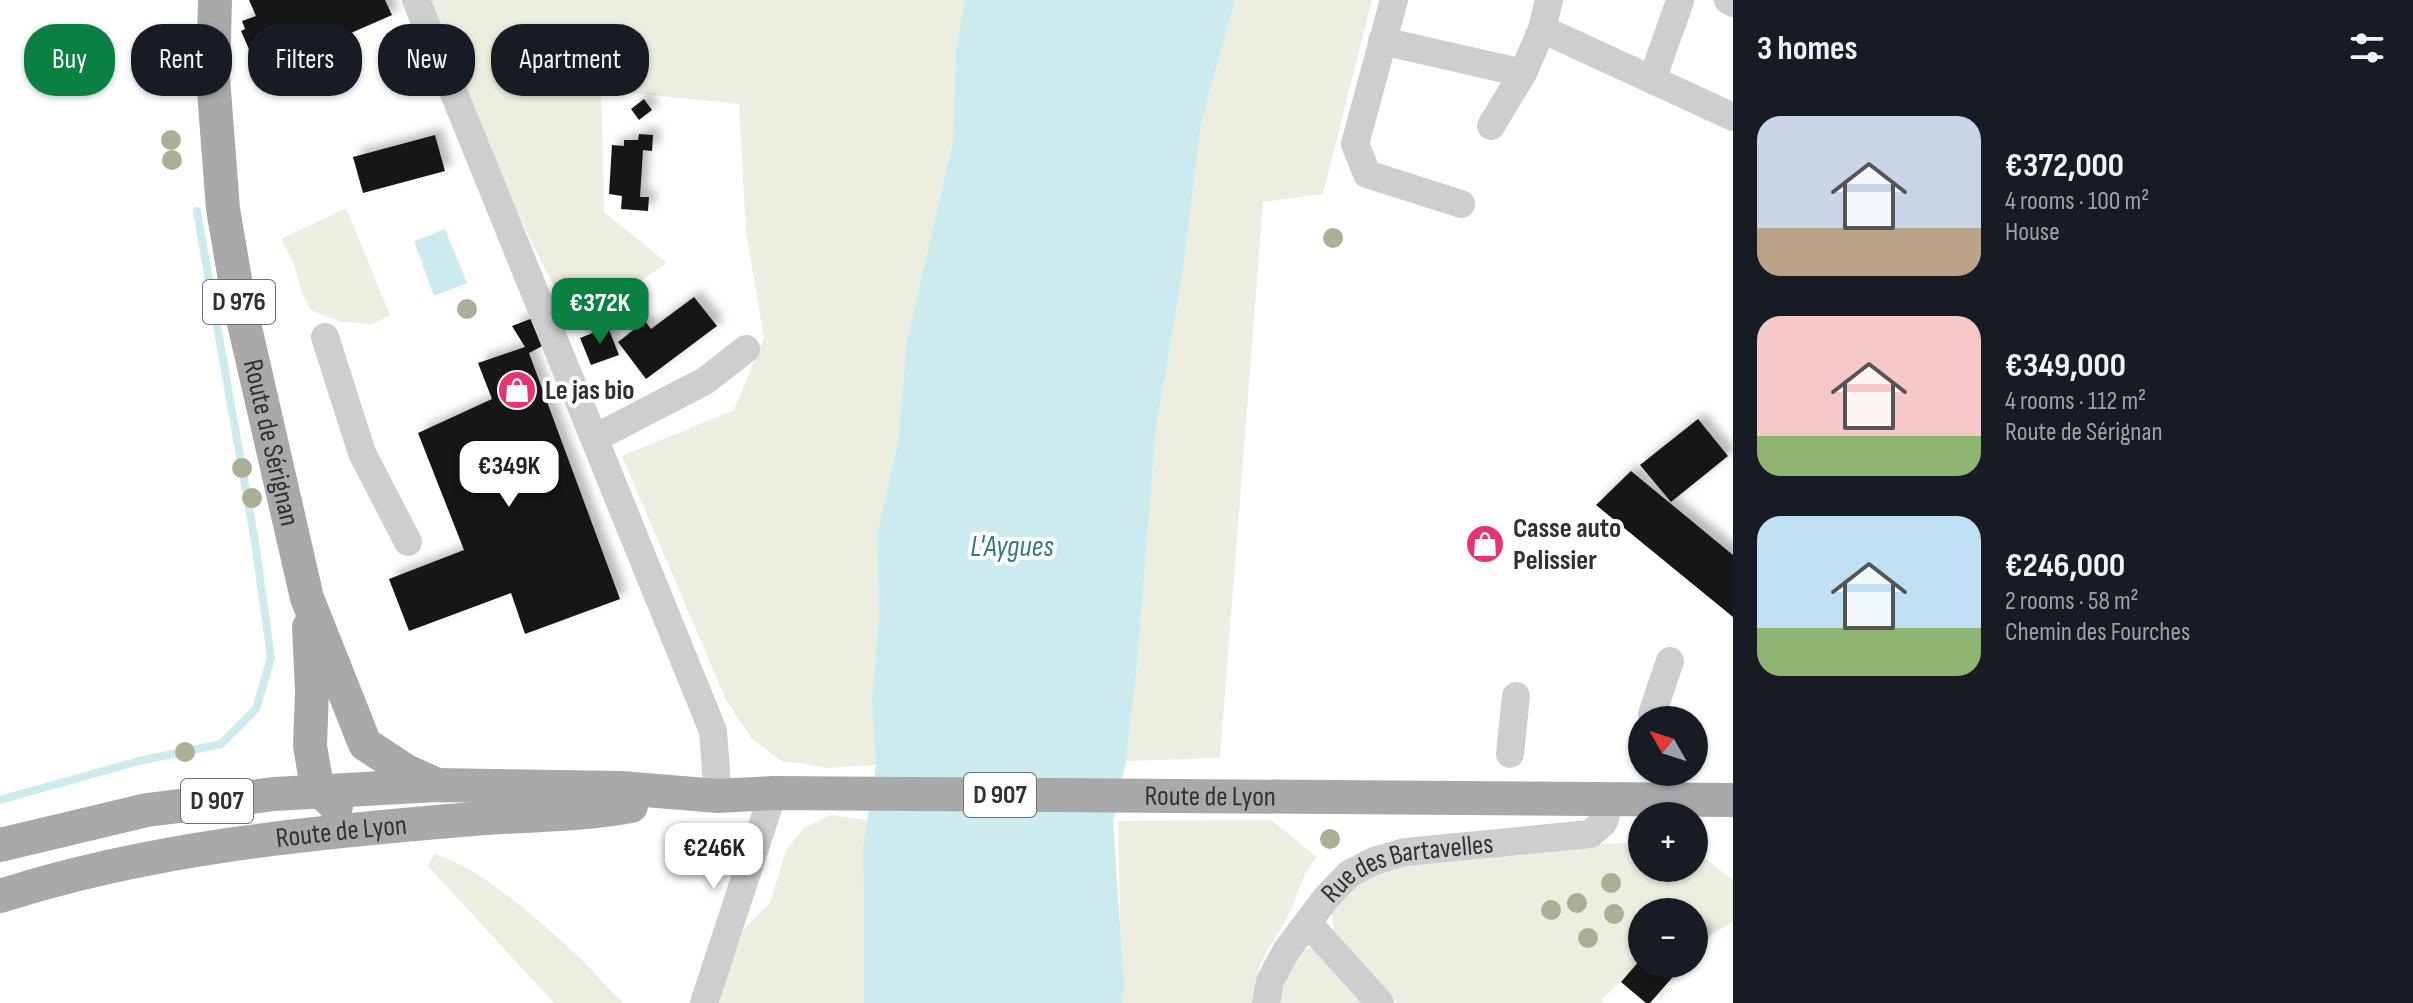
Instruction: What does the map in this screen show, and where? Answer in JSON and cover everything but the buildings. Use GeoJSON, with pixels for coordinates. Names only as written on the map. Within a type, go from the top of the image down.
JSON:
{"type":"FeatureCollection","features":[{"type":"Feature","properties":{"kind":"main road","name":"Route de Sérignan"},"geometry":{"type":"LineString","coordinates":[[215,0],[213,78],[223,209],[244,326],[307,598],[365,744]]}},
{"type":"Feature","properties":{"kind":"main road","name":"Route de Sérignan"},"geometry":{"type":"LineString","coordinates":[[307,598],[312,691],[310,746],[316,781],[334,796]]}},
{"type":"Feature","properties":{"kind":"main road"},"geometry":{"type":"LineString","coordinates":[[298,836],[356,772],[365,744],[406,771],[437,785]]}},
{"type":"Feature","properties":{"kind":"main road","name":"Route de Lyon"},"geometry":{"type":"LineString","coordinates":[[0,845],[147,810],[274,794],[334,796],[437,785],[621,788],[702,795],[1733,800]]}},
{"type":"Feature","properties":{"kind":"main road","name":"Route de Lyon"},"geometry":{"type":"LineString","coordinates":[[0,896],[115,864],[190,850],[389,827],[617,808],[702,795]]}},
{"type":"Feature","properties":{"kind":"main road"},"geometry":{"type":"LineString","coordinates":[[334,796],[345,812],[389,827]]}},
{"type":"Feature","properties":{"kind":"street"},"geometry":{"type":"LineString","coordinates":[[416,0],[713,731],[702,795]]}},
{"type":"Feature","properties":{"kind":"street"},"geometry":{"type":"LineString","coordinates":[[1394,0],[1355,144],[1367,174],[1461,204]]}},
{"type":"Feature","properties":{"kind":"street"},"geometry":{"type":"LineString","coordinates":[[1491,126],[1523,73],[1542,29],[1549,0]]}},
{"type":"Feature","properties":{"kind":"street"},"geometry":{"type":"LineString","coordinates":[[1652,80],[1684,0]]}},
{"type":"Feature","properties":{"kind":"street"},"geometry":{"type":"LineString","coordinates":[[1542,29],[1733,117]]}},
{"type":"Feature","properties":{"kind":"street"},"geometry":{"type":"LineString","coordinates":[[1382,41],[1523,73]]}},
{"type":"Feature","properties":{"kind":"street"},"geometry":{"type":"LineString","coordinates":[[325,337],[362,453],[408,542]]}},
{"type":"Feature","properties":{"kind":"street"},"geometry":{"type":"LineString","coordinates":[[595,438],[705,381],[746,349]]}},
{"type":"Feature","properties":{"kind":"street"},"geometry":{"type":"LineString","coordinates":[[1655,706],[1670,661]]}},
{"type":"Feature","properties":{"kind":"street"},"geometry":{"type":"LineString","coordinates":[[1510,754],[1516,696]]}},
{"type":"Feature","properties":{"kind":"street"},"geometry":{"type":"LineString","coordinates":[[704,1003],[773,793]]}},
{"type":"Feature","properties":{"kind":"street","name":"Rue des Bartavelles"},"geometry":{"type":"LineString","coordinates":[[1380,1003],[1308,923],[1349,874],[1374,861],[1405,852],[1590,834],[1604,822],[1610,799]]}},
{"type":"Feature","properties":{"kind":"street"},"geometry":{"type":"LineString","coordinates":[[1266,1003],[1270,981],[1286,951],[1308,923]]}},
{"type":"Feature","properties":{"kind":"shaded area"},"geometry":{"type":"Polygon","coordinates":[[[429,0],[965,0],[956,49],[953,142],[907,340],[898,443],[877,534],[879,618],[872,701],[876,765],[826,768],[783,762],[752,739],[726,700],[622,456],[734,410],[764,338],[746,232],[739,104],[649,95],[649,24],[491,24],[491,96],[601,96],[604,212],[667,263],[574,327],[489,155],[466,96],[475,96],[475,24],[438,24],[429,0]]]}},
{"type":"Feature","properties":{"kind":"shaded area"},"geometry":{"type":"Polygon","coordinates":[[[1235,0],[1372,0],[1323,194],[1263,202],[1220,758],[1126,761],[1156,427],[1182,277],[1201,123],[1235,0]]]}},
{"type":"Feature","properties":{"kind":"shaded area"},"geometry":{"type":"Polygon","coordinates":[[[346,208],[390,315],[373,324],[340,322],[311,310],[281,239],[346,208]]]}},
{"type":"Feature","properties":{"kind":"shaded area"},"geometry":{"type":"Polygon","coordinates":[[[830,815],[867,820],[863,845],[864,1003],[715,1003],[744,929],[770,903],[786,850],[804,828],[830,815]]]}},
{"type":"Feature","properties":{"kind":"shaded area"},"geometry":{"type":"Polygon","coordinates":[[[1271,820],[1317,857],[1260,966],[1255,989],[1256,1003],[1122,1003],[1118,821],[1271,820]]]}},
{"type":"Feature","properties":{"kind":"shaded area"},"geometry":{"type":"Polygon","coordinates":[[[1628,843],[1628,882],[1708,882],[1708,861],[1733,880],[1733,922],[1708,936],[1708,898],[1628,898],[1628,974],[1601,1000],[1604,1003],[1397,1003],[1334,935],[1332,911],[1335,895],[1384,863],[1561,844],[1628,843]]]}},
{"type":"Feature","properties":{"kind":"shaded area"},"geometry":{"type":"Polygon","coordinates":[[[434,854],[473,872],[514,900],[585,963],[624,1003],[554,1003],[428,866],[434,854]]]}},
{"type":"Feature","properties":{"kind":"shaded area"},"geometry":{"type":"Polygon","coordinates":[[[1308,948],[1318,949],[1364,1003],[1276,1003],[1296,954],[1308,948]]]}},
{"type":"Feature","properties":{"kind":"water","name":"L'Aygues"},"geometry":{"type":"Polygon","coordinates":[[[965,0],[1235,0],[1201,123],[1182,277],[1156,427],[1137,665],[1126,761],[1113,822],[1124,985],[1122,1003],[864,1003],[863,845],[876,765],[872,701],[879,618],[877,534],[898,443],[907,340],[953,142],[956,49],[965,0]]]}},
{"type":"Feature","properties":{"kind":"water"},"geometry":{"type":"Polygon","coordinates":[[[445,229],[467,283],[434,296],[414,241],[445,229]]]}},
{"type":"Feature","properties":{"kind":"waterway"},"geometry":{"type":"LineString","coordinates":[[0,800],[139,761],[221,744],[256,709],[271,658],[255,542],[197,211]]}},
{"type":"Feature","properties":{"kind":"place","name":"Le jas bio"},"geometry":{"type":"Point","coordinates":[517,390]}},
{"type":"Feature","properties":{"kind":"place","name":"Casse auto Pelissier"},"geometry":{"type":"Point","coordinates":[1485,544]}}]}
